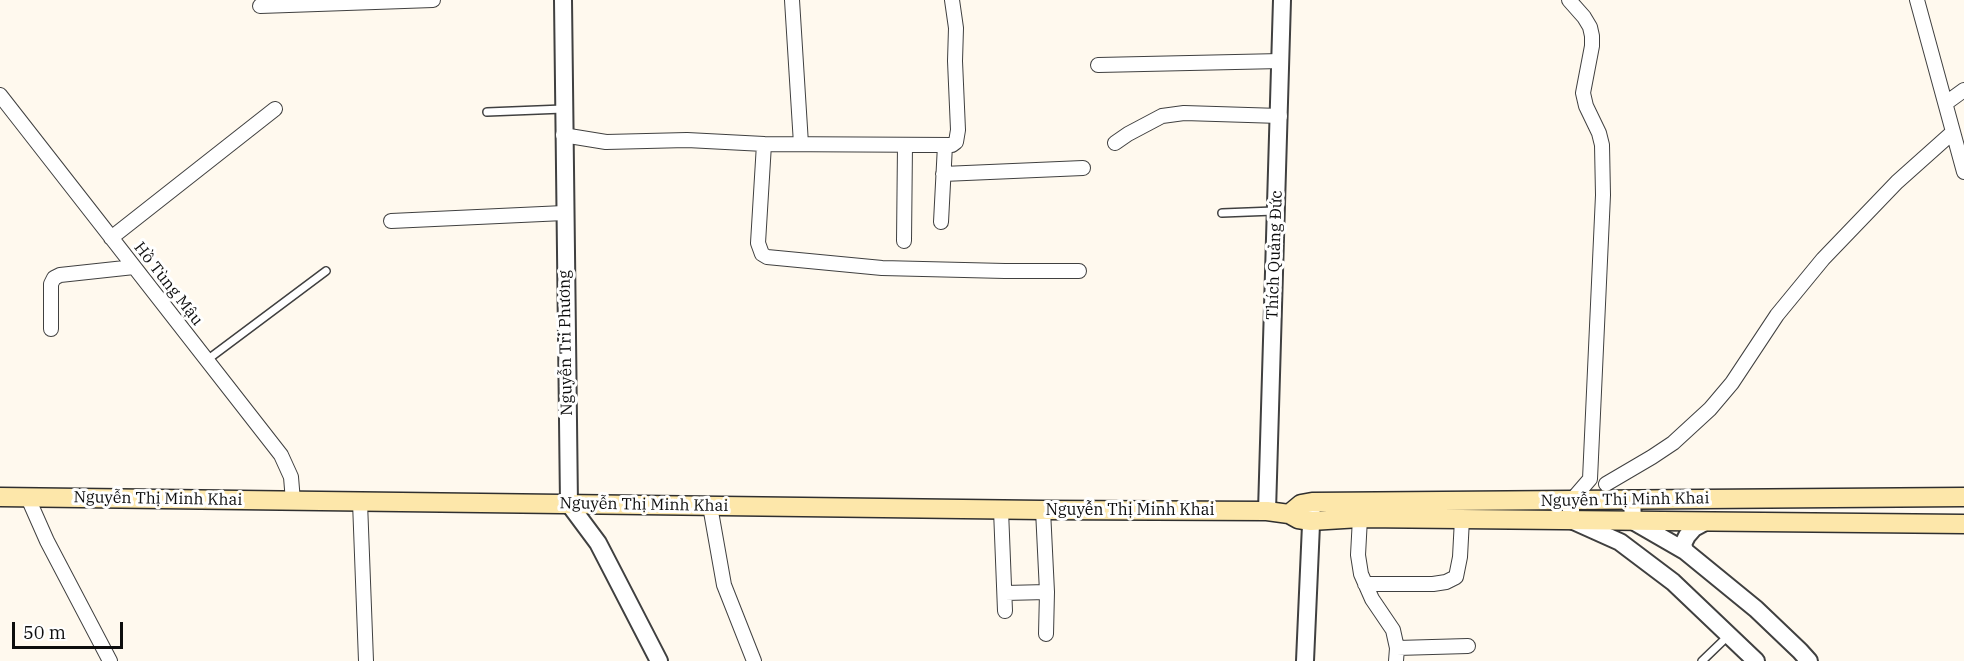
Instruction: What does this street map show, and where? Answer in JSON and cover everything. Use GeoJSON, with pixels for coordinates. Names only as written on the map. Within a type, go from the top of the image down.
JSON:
{"type":"FeatureCollection","features":[{"type":"Feature","properties":{"kind":"main road","name":"Nguyễn Thị Minh Khai"},"geometry":{"type":"LineString","coordinates":[[0,497],[1001,510],[1267,511],[1311,521],[1360,518],[1964,524]]}},
{"type":"Feature","properties":{"kind":"main road","name":"Nguyễn Thị Minh Khai"},"geometry":{"type":"LineString","coordinates":[[1288,514],[1302,504],[1312,502],[1964,497]]}},
{"type":"Feature","properties":{"kind":"street"},"geometry":{"type":"LineString","coordinates":[[260,6],[434,0]]}},
{"type":"Feature","properties":{"kind":"street","name":"Nguyễn Tri Phương"},"geometry":{"type":"LineString","coordinates":[[563,0],[569,504]]}},
{"type":"Feature","properties":{"kind":"street"},"geometry":{"type":"LineString","coordinates":[[792,0],[801,144]]}},
{"type":"Feature","properties":{"kind":"street"},"geometry":{"type":"LineString","coordinates":[[563,135],[606,142],[687,140],[764,144],[952,145],[956,142],[958,130],[956,28],[952,0]]}},
{"type":"Feature","properties":{"kind":"street","name":"Thích Quảng Đức"},"geometry":{"type":"LineString","coordinates":[[1267,511],[1282,0]]}},
{"type":"Feature","properties":{"kind":"street"},"geometry":{"type":"LineString","coordinates":[[1569,0],[1584,17],[1592,36],[1583,93],[1602,145],[1603,195],[1590,479],[1571,501],[1571,520],[1620,542],[1673,582],[1756,661]]}},
{"type":"Feature","properties":{"kind":"street"},"geometry":{"type":"LineString","coordinates":[[1917,0],[1964,172]]}},
{"type":"Feature","properties":{"kind":"street"},"geometry":{"type":"LineString","coordinates":[[1098,65],[1281,61]]}},
{"type":"Feature","properties":{"kind":"street"},"geometry":{"type":"LineString","coordinates":[[1946,103],[1964,90]]}},
{"type":"Feature","properties":{"kind":"street","name":"Hồ Tùng Mậu"},"geometry":{"type":"LineString","coordinates":[[3,104],[207,360],[286,465],[291,477],[293,501]]}},
{"type":"Feature","properties":{"kind":"street"},"geometry":{"type":"LineString","coordinates":[[111,238],[275,109]]}},
{"type":"Feature","properties":{"kind":"street"},"geometry":{"type":"LineString","coordinates":[[1115,143],[1162,116],[1184,113],[1280,116]]}},
{"type":"Feature","properties":{"kind":"street"},"geometry":{"type":"LineString","coordinates":[[1606,484],[1673,443],[1710,409],[1732,382],[1777,315],[1823,258],[1897,182],[1953,132]]}},
{"type":"Feature","properties":{"kind":"street"},"geometry":{"type":"LineString","coordinates":[[764,144],[758,243],[762,254],[767,257],[882,268],[1079,271]]}},
{"type":"Feature","properties":{"kind":"street"},"geometry":{"type":"LineString","coordinates":[[904,241],[905,145]]}},
{"type":"Feature","properties":{"kind":"street"},"geometry":{"type":"LineString","coordinates":[[941,222],[945,145]]}},
{"type":"Feature","properties":{"kind":"street"},"geometry":{"type":"LineString","coordinates":[[943,174],[1083,168]]}},
{"type":"Feature","properties":{"kind":"street"},"geometry":{"type":"LineString","coordinates":[[391,221],[564,213]]}},
{"type":"Feature","properties":{"kind":"street"},"geometry":{"type":"LineString","coordinates":[[51,329],[51,284],[54,278],[60,275],[134,267]]}},
{"type":"Feature","properties":{"kind":"street"},"geometry":{"type":"LineString","coordinates":[[1590,479],[1606,484],[1632,499],[1633,521],[1685,551],[1756,609],[1809,661]]}},
{"type":"Feature","properties":{"kind":"street"},"geometry":{"type":"LineString","coordinates":[[28,498],[47,541],[110,661]]}},
{"type":"Feature","properties":{"kind":"street"},"geometry":{"type":"LineString","coordinates":[[360,502],[366,661]]}},
{"type":"Feature","properties":{"kind":"street"},"geometry":{"type":"LineString","coordinates":[[1305,661],[1312,502]]}},
{"type":"Feature","properties":{"kind":"street"},"geometry":{"type":"LineString","coordinates":[[569,504],[598,543],[659,661]]}},
{"type":"Feature","properties":{"kind":"street"},"geometry":{"type":"LineString","coordinates":[[710,506],[724,585],[754,661]]}},
{"type":"Feature","properties":{"kind":"street"},"geometry":{"type":"LineString","coordinates":[[1001,510],[1005,611]]}},
{"type":"Feature","properties":{"kind":"street"},"geometry":{"type":"LineString","coordinates":[[1043,510],[1047,592],[1046,634]]}},
{"type":"Feature","properties":{"kind":"street"},"geometry":{"type":"LineString","coordinates":[[1360,518],[1358,555],[1361,574],[1372,599],[1393,630],[1397,654],[1468,646]]}},
{"type":"Feature","properties":{"kind":"street"},"geometry":{"type":"LineString","coordinates":[[1365,584],[1433,584],[1446,582],[1456,577],[1460,557],[1462,519]]}},
{"type":"Feature","properties":{"kind":"street"},"geometry":{"type":"LineString","coordinates":[[1685,551],[1683,544],[1687,536],[1694,528],[1707,521]]}},
{"type":"Feature","properties":{"kind":"street"},"geometry":{"type":"LineString","coordinates":[[1005,592],[1047,592]]}},
{"type":"Feature","properties":{"kind":"lane"},"geometry":{"type":"LineString","coordinates":[[487,112],[563,109]]}},
{"type":"Feature","properties":{"kind":"lane"},"geometry":{"type":"LineString","coordinates":[[1222,213],[1277,211]]}},
{"type":"Feature","properties":{"kind":"lane"},"geometry":{"type":"LineString","coordinates":[[207,360],[326,271]]}},
{"type":"Feature","properties":{"kind":"lane"},"geometry":{"type":"LineString","coordinates":[[1702,661],[1730,635]]}}]}
